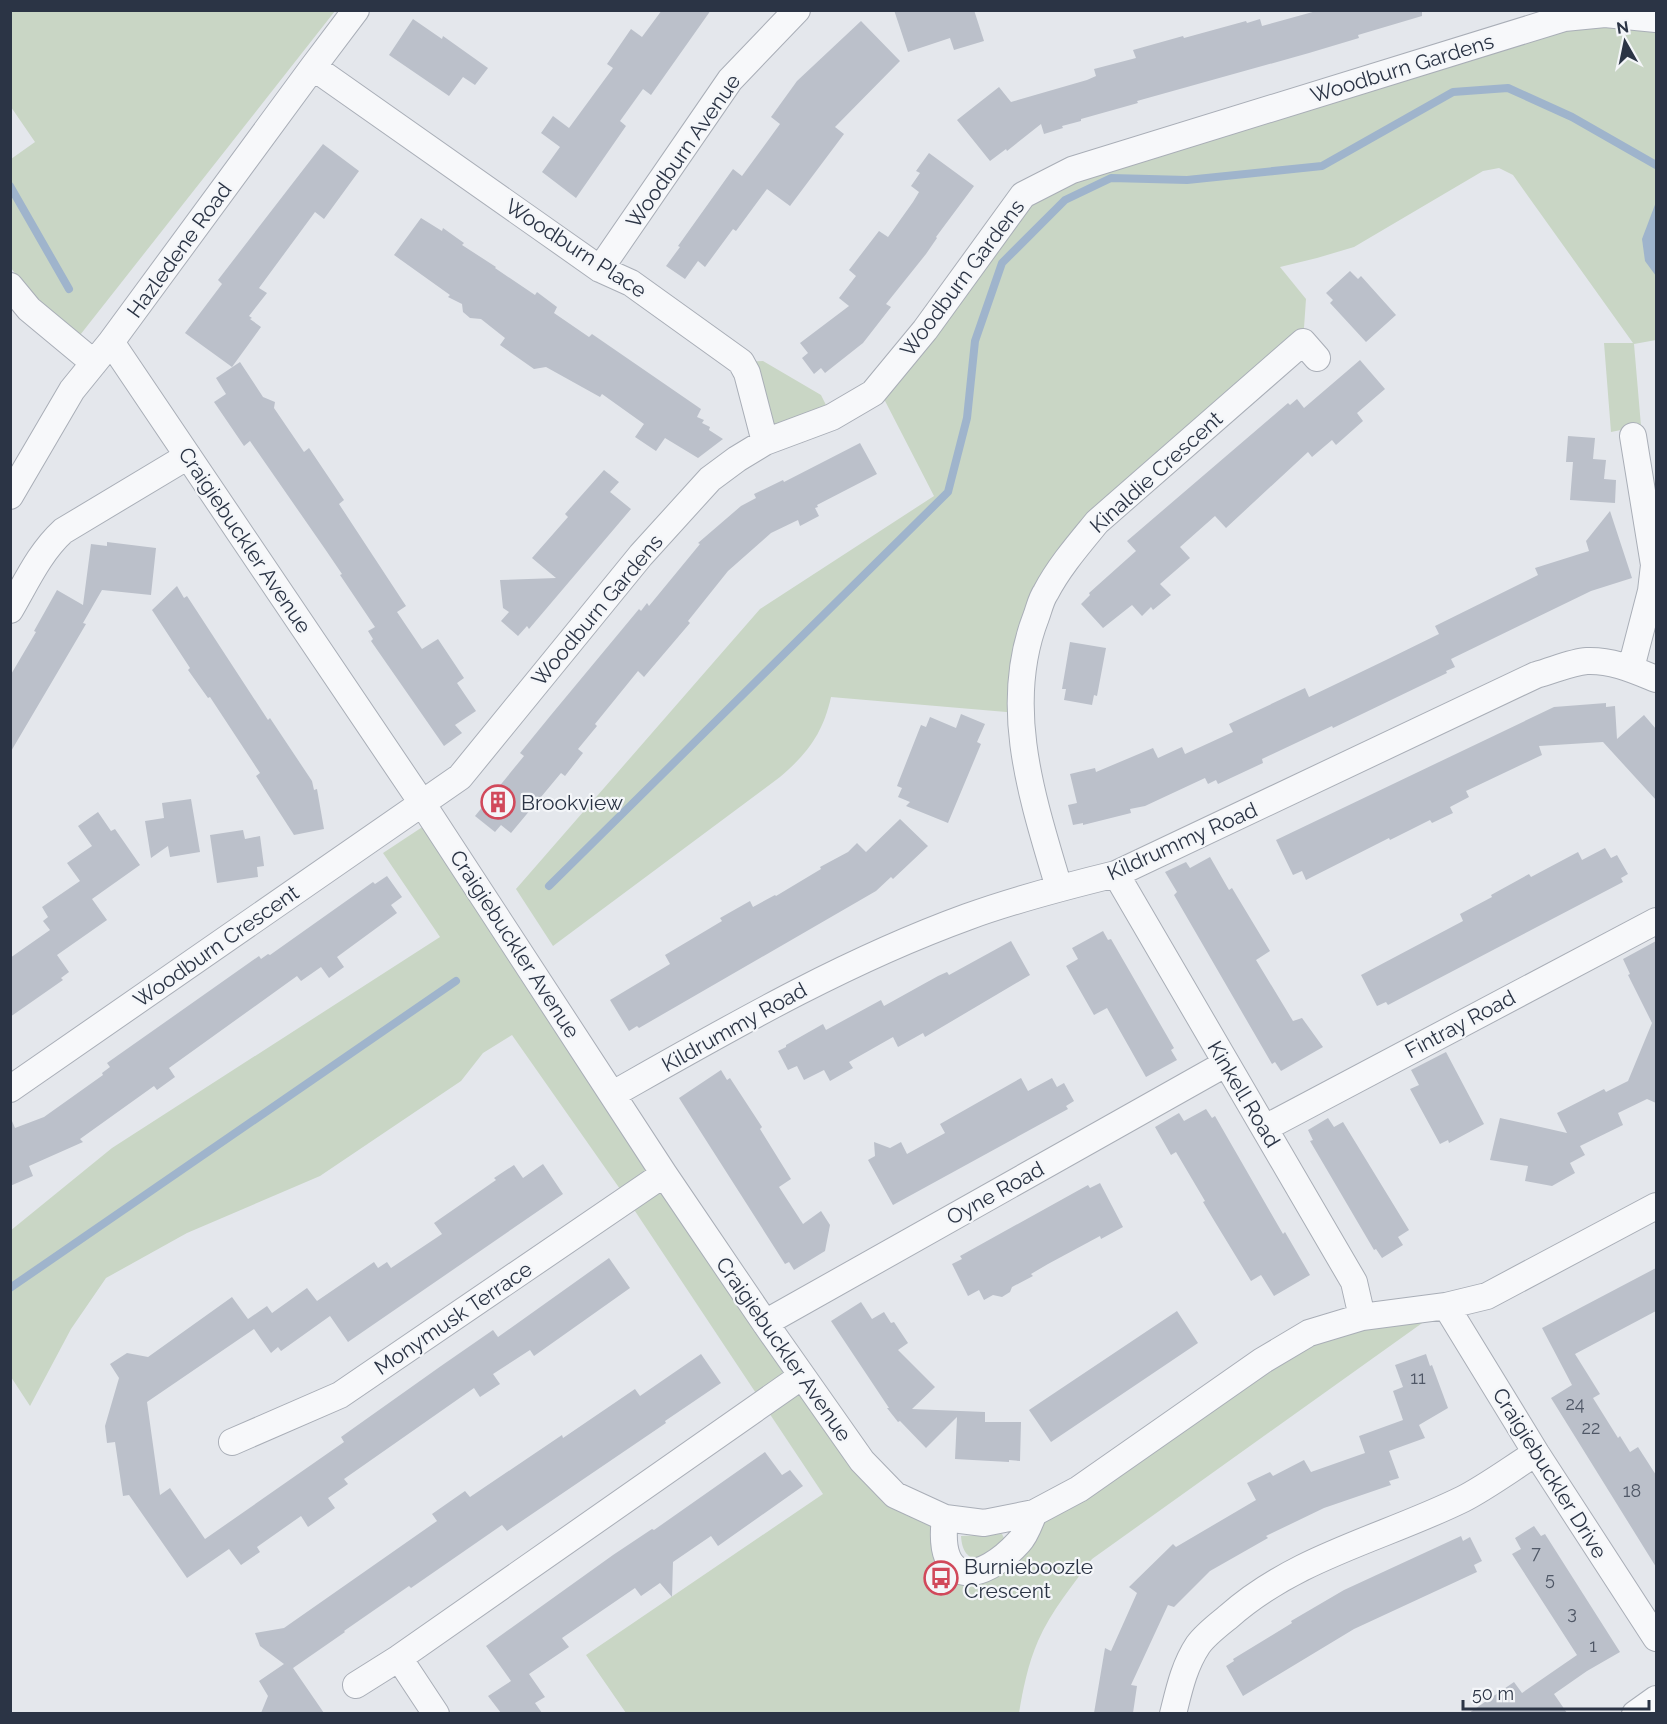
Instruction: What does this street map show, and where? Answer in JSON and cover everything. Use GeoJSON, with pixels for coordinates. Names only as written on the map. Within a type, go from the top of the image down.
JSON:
{"type":"FeatureCollection","features":[{"type":"Feature","properties":{"kind":"street","name":"Hazledene Road"},"geometry":{"type":"LineString","coordinates":[[10,496],[72,390],[111,342],[356,10]]}},
{"type":"Feature","properties":{"kind":"street","name":"Woodburn Avenue"},"geometry":{"type":"LineString","coordinates":[[600,269],[730,80],[797,10]]}},
{"type":"Feature","properties":{"kind":"street","name":"Woodburn Gardens"},"geometry":{"type":"LineString","coordinates":[[422,803],[460,777],[641,555],[710,479],[765,442],[832,417],[873,393],[925,330],[1023,195],[1072,170],[1564,18],[1605,14],[1656,19]]}},
{"type":"Feature","properties":{"kind":"street","name":"Woodburn Place"},"geometry":{"type":"LineString","coordinates":[[313,67],[600,269],[632,283],[741,362],[747,373],[765,442]]}},
{"type":"Feature","properties":{"kind":"street"},"geometry":{"type":"LineString","coordinates":[[10,286],[29,309],[94,363]]}},
{"type":"Feature","properties":{"kind":"street","name":"Craigiebuckler Avenue"},"geometry":{"type":"LineString","coordinates":[[111,342],[422,803],[664,1174],[765,1323],[862,1461],[895,1495],[945,1518],[984,1523],[1034,1513],[1079,1489],[1262,1361],[1309,1333],[1362,1317],[1446,1306],[1488,1296],[1656,1206]]}},
{"type":"Feature","properties":{"kind":"street","name":"Kinaldie Crescent"},"geometry":{"type":"LineString","coordinates":[[1059,888],[1038,816],[1021,735],[1019,713],[1021,670],[1031,629],[1045,592],[1070,555],[1097,522],[1303,342],[1317,358]]}},
{"type":"Feature","properties":{"kind":"street"},"geometry":{"type":"LineString","coordinates":[[1631,668],[1651,591],[1654,565],[1650,496],[1633,436]]}},
{"type":"Feature","properties":{"kind":"street"},"geometry":{"type":"LineString","coordinates":[[10,610],[42,554],[63,531],[189,456]]}},
{"type":"Feature","properties":{"kind":"street","name":"Kildrummy Road"},"geometry":{"type":"LineString","coordinates":[[613,1094],[779,1000],[878,953],[968,916],[1059,888],[1116,874],[1536,675],[1586,661],[1631,668],[1656,679]]}},
{"type":"Feature","properties":{"kind":"street","name":"Woodburn Crescent"},"geometry":{"type":"LineString","coordinates":[[10,1089],[422,803]]}},
{"type":"Feature","properties":{"kind":"street","name":"Kinkell Road"},"geometry":{"type":"LineString","coordinates":[[1116,874],[1354,1282],[1362,1317]]}},
{"type":"Feature","properties":{"kind":"street","name":"Fintray Road"},"geometry":{"type":"LineString","coordinates":[[1265,1128],[1656,921]]}},
{"type":"Feature","properties":{"kind":"street","name":"Oyne Road"},"geometry":{"type":"LineString","coordinates":[[765,1323],[1225,1064]]}},
{"type":"Feature","properties":{"kind":"street","name":"Monymusk Terrace"},"geometry":{"type":"LineString","coordinates":[[232,1442],[340,1395],[664,1174]]}},
{"type":"Feature","properties":{"kind":"street","name":"Craigiebuckler Drive"},"geometry":{"type":"LineString","coordinates":[[1446,1306],[1536,1453],[1656,1638]]}},
{"type":"Feature","properties":{"kind":"street"},"geometry":{"type":"LineString","coordinates":[[356,1685],[399,1658],[802,1376]]}},
{"type":"Feature","properties":{"kind":"street"},"geometry":{"type":"LineString","coordinates":[[1173,1713],[1181,1679],[1198,1645],[1248,1599],[1279,1579],[1327,1554],[1406,1524],[1464,1498],[1536,1453]]}},
{"type":"Feature","properties":{"kind":"street"},"geometry":{"type":"LineString","coordinates":[[945,1518],[942,1538],[946,1554],[952,1565],[960,1572],[969,1574],[987,1569],[1021,1541],[1034,1513]]}},
{"type":"Feature","properties":{"kind":"street"},"geometry":{"type":"LineString","coordinates":[[399,1658],[436,1713]]}},
{"type":"Feature","properties":{"kind":"street"},"geometry":{"type":"LineString","coordinates":[[1635,1713],[1656,1699]]}},
{"type":"Feature","properties":{"kind":"green space"},"geometry":{"type":"Polygon","coordinates":[[[11,11],[335,11],[73,344],[51,321],[11,268],[11,159],[35,142],[11,107],[11,11]]]}},
{"type":"Feature","properties":{"kind":"green space"},"geometry":{"type":"Polygon","coordinates":[[[1612,23],[1656,29],[1656,340],[1634,344],[1641,426],[1611,432],[1604,343],[1633,343],[1513,175],[1499,168],[1483,171],[1354,247],[1280,267],[1306,299],[1303,342],[1097,522],[1045,592],[1019,713],[831,697],[824,721],[813,742],[780,777],[553,946],[516,889],[760,609],[934,496],[883,397],[1019,217],[1045,193],[1076,179],[1568,28],[1612,23]]]}},
{"type":"Feature","properties":{"kind":"green space"},"geometry":{"type":"Polygon","coordinates":[[[763,361],[821,395],[832,417],[765,442],[741,362],[763,361]]]}},
{"type":"Feature","properties":{"kind":"green space"},"geometry":{"type":"Polygon","coordinates":[[[433,820],[862,1461],[945,1518],[942,1538],[969,1574],[1034,1513],[1309,1333],[1446,1306],[1092,1559],[1043,1630],[1031,1659],[1019,1713],[626,1713],[586,1655],[823,1494],[627,1199],[512,1035],[483,1053],[461,1081],[320,1176],[187,1233],[106,1278],[71,1329],[30,1406],[11,1377],[10,1231],[112,1148],[440,937],[383,853],[433,820]]]}},
{"type":"Feature","properties":{"kind":"green space"},"geometry":{"type":"Polygon","coordinates":[[[1002,1534],[1005,1540],[983,1561],[966,1553],[961,1536],[1002,1534]]]}},
{"type":"Feature","properties":{"kind":"water"},"geometry":{"type":"Polygon","coordinates":[[[1656,202],[1656,276],[1645,261],[1642,239],[1656,202]]]}},
{"type":"Feature","properties":{"kind":"building"},"geometry":{"type":"Polygon","coordinates":[[[662,10],[711,10],[651,95],[643,89],[620,121],[626,126],[576,198],[542,172],[560,147],[541,133],[553,116],[569,128],[613,68],[607,64],[631,29],[642,37],[662,10]]]}},
{"type":"Feature","properties":{"kind":"building"},"geometry":{"type":"Polygon","coordinates":[[[894,10],[974,10],[984,41],[954,50],[950,38],[908,52],[894,10]]]}},
{"type":"Feature","properties":{"kind":"building"},"geometry":{"type":"Polygon","coordinates":[[[1320,10],[1422,10],[1422,16],[1358,35],[1359,38],[1309,53],[1137,101],[1138,103],[1081,119],[1081,121],[1044,134],[1041,124],[1007,151],[1006,149],[990,161],[957,120],[999,87],[1011,102],[1087,80],[1096,76],[1094,69],[1136,58],[1133,50],[1246,21],[1247,23],[1260,19],[1262,26],[1320,10]]]}},
{"type":"Feature","properties":{"kind":"building"},"geometry":{"type":"Polygon","coordinates":[[[413,19],[442,39],[443,36],[488,68],[475,85],[463,77],[449,96],[389,55],[413,19]]]}},
{"type":"Feature","properties":{"kind":"building"},"geometry":{"type":"Polygon","coordinates":[[[861,21],[900,61],[835,127],[844,134],[790,206],[767,189],[736,231],[733,229],[705,267],[698,261],[685,279],[666,266],[733,169],[742,176],[780,124],[771,117],[797,81],[861,21]]]}},
{"type":"Feature","properties":{"kind":"building"},"geometry":{"type":"Polygon","coordinates":[[[323,144],[359,171],[324,219],[315,212],[259,288],[267,293],[249,316],[261,327],[232,367],[185,333],[222,284],[218,280],[323,144]]]}},
{"type":"Feature","properties":{"kind":"building"},"geometry":{"type":"Polygon","coordinates":[[[929,153],[974,186],[926,254],[886,304],[891,307],[863,343],[825,373],[821,368],[814,374],[802,358],[808,353],[800,343],[849,306],[839,298],[856,276],[849,270],[879,231],[888,237],[913,202],[919,192],[911,186],[920,173],[916,171],[929,153]]]}},
{"type":"Feature","properties":{"kind":"building"},"geometry":{"type":"Polygon","coordinates":[[[421,218],[442,231],[443,228],[464,243],[462,245],[535,295],[537,292],[557,307],[554,313],[589,337],[592,334],[701,409],[697,417],[704,420],[702,423],[710,427],[709,430],[723,439],[698,458],[665,438],[656,451],[635,437],[644,424],[602,394],[600,397],[546,367],[534,369],[500,345],[505,338],[481,319],[470,318],[463,312],[462,304],[448,297],[450,295],[394,255],[421,218]]]}},
{"type":"Feature","properties":{"kind":"building"},"geometry":{"type":"Polygon","coordinates":[[[1350,271],[1358,279],[1361,276],[1396,315],[1366,342],[1330,303],[1333,300],[1326,293],[1350,271]]]}},
{"type":"Feature","properties":{"kind":"building"},"geometry":{"type":"Polygon","coordinates":[[[1360,360],[1385,389],[1357,413],[1363,421],[1336,445],[1332,440],[1312,457],[1308,452],[1226,528],[1215,516],[1180,547],[1190,558],[1160,584],[1171,595],[1153,610],[1151,607],[1142,616],[1132,605],[1103,628],[1081,604],[1090,595],[1089,593],[1136,551],[1127,541],[1288,403],[1290,405],[1297,399],[1304,408],[1360,360]]]}},
{"type":"Feature","properties":{"kind":"building"},"geometry":{"type":"Polygon","coordinates":[[[240,362],[263,397],[275,402],[274,408],[304,452],[309,448],[344,500],[339,504],[406,606],[397,612],[422,649],[438,639],[464,678],[457,683],[476,711],[455,725],[462,733],[444,746],[371,641],[373,639],[368,631],[375,627],[340,575],[342,574],[250,441],[244,446],[214,402],[226,394],[216,378],[240,362]]]}},
{"type":"Feature","properties":{"kind":"building"},"geometry":{"type":"Polygon","coordinates":[[[1568,436],[1595,438],[1593,459],[1606,460],[1604,479],[1616,480],[1615,503],[1570,500],[1573,462],[1566,462],[1568,436]]]}},
{"type":"Feature","properties":{"kind":"building"},"geometry":{"type":"Polygon","coordinates":[[[860,443],[877,474],[817,505],[818,507],[815,508],[819,516],[800,526],[798,520],[771,533],[728,571],[688,621],[690,623],[644,677],[638,671],[595,724],[597,726],[578,749],[583,753],[565,776],[561,773],[511,833],[501,825],[495,832],[475,816],[524,756],[520,753],[551,715],[639,609],[641,611],[647,603],[649,606],[700,544],[698,543],[741,506],[756,498],[754,494],[783,480],[784,482],[860,443]]]}},
{"type":"Feature","properties":{"kind":"building"},"geometry":{"type":"Polygon","coordinates":[[[604,470],[619,482],[610,492],[631,509],[529,629],[527,626],[518,636],[501,621],[509,612],[503,608],[500,580],[556,578],[532,558],[568,517],[565,514],[604,470]]]}},
{"type":"Feature","properties":{"kind":"building"},"geometry":{"type":"Polygon","coordinates":[[[1610,511],[1632,578],[1591,591],[1451,659],[1455,667],[1446,671],[1447,673],[1333,728],[1332,726],[1262,759],[1263,763],[1218,784],[1216,780],[1208,784],[1205,778],[1145,806],[1130,809],[1131,813],[1083,825],[1083,823],[1073,825],[1068,805],[1077,803],[1070,774],[1095,768],[1096,772],[1153,748],[1158,758],[1182,747],[1185,754],[1233,732],[1229,724],[1305,688],[1309,697],[1386,660],[1439,634],[1435,626],[1538,575],[1535,568],[1589,551],[1586,541],[1610,511]]]}},
{"type":"Feature","properties":{"kind":"building"},"geometry":{"type":"Polygon","coordinates":[[[107,542],[156,548],[151,595],[102,590],[83,623],[86,624],[10,753],[10,676],[57,590],[83,605],[91,544],[107,546],[107,542]]]}},
{"type":"Feature","properties":{"kind":"building"},"geometry":{"type":"Polygon","coordinates":[[[177,586],[184,598],[187,596],[268,720],[270,718],[312,781],[314,790],[317,789],[324,829],[294,835],[256,776],[260,773],[210,697],[208,698],[188,670],[190,668],[152,610],[177,586]]]}},
{"type":"Feature","properties":{"kind":"building"},"geometry":{"type":"Polygon","coordinates":[[[1070,642],[1106,648],[1097,696],[1094,695],[1092,705],[1064,700],[1066,689],[1062,689],[1070,642]]]}},
{"type":"Feature","properties":{"kind":"building"},"geometry":{"type":"Polygon","coordinates":[[[1606,703],[1606,707],[1615,706],[1617,739],[1644,715],[1656,729],[1656,800],[1603,742],[1539,746],[1542,755],[1466,791],[1469,797],[1450,807],[1453,813],[1432,823],[1430,820],[1390,840],[1389,838],[1306,880],[1302,871],[1293,875],[1276,840],[1554,707],[1606,703]]]}},
{"type":"Feature","properties":{"kind":"building"},"geometry":{"type":"Polygon","coordinates":[[[961,714],[985,724],[977,742],[981,744],[948,823],[906,806],[910,802],[898,797],[902,788],[897,786],[921,725],[926,727],[930,717],[956,728],[961,714]]]}},
{"type":"Feature","properties":{"kind":"building"},"geometry":{"type":"Polygon","coordinates":[[[191,799],[200,852],[170,857],[168,846],[151,858],[145,821],[164,818],[162,803],[191,799]]]}},
{"type":"Feature","properties":{"kind":"building"},"geometry":{"type":"Polygon","coordinates":[[[98,812],[111,831],[115,829],[140,865],[92,899],[107,920],[57,955],[69,972],[61,978],[63,980],[10,1017],[10,958],[50,930],[43,921],[48,917],[42,907],[80,881],[67,863],[92,846],[78,826],[98,812]]]}},
{"type":"Feature","properties":{"kind":"building"},"geometry":{"type":"Polygon","coordinates":[[[900,819],[928,846],[893,879],[891,877],[876,891],[639,1028],[637,1026],[629,1031],[610,1000],[670,964],[665,955],[722,921],[720,918],[750,901],[753,907],[776,896],[821,869],[820,867],[848,852],[857,843],[866,852],[900,819]]]}},
{"type":"Feature","properties":{"kind":"building"},"geometry":{"type":"Polygon","coordinates":[[[243,830],[245,839],[260,836],[264,866],[257,867],[258,877],[217,883],[210,835],[243,830]]]}},
{"type":"Feature","properties":{"kind":"building"},"geometry":{"type":"Polygon","coordinates":[[[1605,848],[1611,858],[1617,855],[1628,874],[1621,878],[1623,882],[1388,1005],[1386,1002],[1377,1006],[1361,975],[1463,921],[1460,914],[1529,874],[1531,877],[1578,852],[1582,860],[1605,848]]]}},
{"type":"Feature","properties":{"kind":"building"},"geometry":{"type":"Polygon","coordinates":[[[1210,857],[1229,890],[1232,888],[1270,951],[1256,960],[1293,1021],[1302,1018],[1323,1047],[1281,1071],[1275,1062],[1272,1064],[1174,895],[1177,892],[1165,872],[1186,862],[1190,868],[1210,857]]]}},
{"type":"Feature","properties":{"kind":"building"},"geometry":{"type":"Polygon","coordinates":[[[387,876],[402,897],[391,905],[397,913],[337,957],[344,967],[329,978],[321,967],[301,981],[297,976],[169,1068],[175,1077],[157,1090],[154,1086],[80,1139],[83,1142],[29,1166],[33,1176],[10,1186],[10,1121],[15,1128],[44,1117],[103,1075],[102,1073],[110,1067],[107,1063],[259,956],[261,959],[270,955],[373,882],[375,884],[387,876]]]}},
{"type":"Feature","properties":{"kind":"building"},"geometry":{"type":"Polygon","coordinates":[[[1103,931],[1108,940],[1111,939],[1174,1048],[1171,1050],[1177,1060],[1146,1077],[1107,1008],[1094,1015],[1066,966],[1078,959],[1072,948],[1103,931]]]}},
{"type":"Feature","properties":{"kind":"building"},"geometry":{"type":"Polygon","coordinates":[[[1011,941],[1030,975],[925,1037],[923,1033],[898,1047],[893,1037],[849,1062],[853,1068],[830,1081],[824,1070],[804,1080],[797,1066],[788,1070],[778,1051],[823,1024],[826,1030],[881,1000],[884,1006],[938,976],[947,972],[949,975],[1011,941]]]}},
{"type":"Feature","properties":{"kind":"building"},"geometry":{"type":"Polygon","coordinates":[[[1656,941],[1656,1103],[1647,1099],[1618,1113],[1623,1125],[1580,1146],[1585,1155],[1570,1163],[1575,1173],[1552,1186],[1525,1181],[1528,1166],[1490,1160],[1500,1118],[1567,1133],[1557,1113],[1604,1089],[1606,1092],[1628,1081],[1652,1023],[1628,975],[1630,974],[1623,959],[1656,941]]]}},
{"type":"Feature","properties":{"kind":"building"},"geometry":{"type":"Polygon","coordinates":[[[1446,1052],[1484,1124],[1449,1143],[1448,1140],[1440,1144],[1410,1089],[1419,1085],[1411,1070],[1446,1052]]]}},
{"type":"Feature","properties":{"kind":"building"},"geometry":{"type":"Polygon","coordinates":[[[721,1070],[727,1080],[730,1078],[762,1127],[760,1129],[791,1179],[779,1187],[803,1224],[821,1211],[830,1225],[825,1251],[794,1270],[789,1262],[785,1264],[679,1098],[721,1070]]]}},
{"type":"Feature","properties":{"kind":"building"},"geometry":{"type":"Polygon","coordinates":[[[1021,1078],[1028,1091],[1052,1078],[1057,1087],[1064,1083],[1074,1101],[1066,1106],[1068,1109],[893,1205],[868,1160],[875,1156],[874,1142],[890,1148],[901,1142],[907,1154],[945,1133],[940,1124],[1021,1078]]]}},
{"type":"Feature","properties":{"kind":"building"},"geometry":{"type":"Polygon","coordinates":[[[1206,1109],[1212,1118],[1215,1116],[1283,1234],[1285,1232],[1310,1275],[1274,1296],[1261,1275],[1251,1281],[1176,1152],[1171,1155],[1155,1127],[1179,1113],[1184,1121],[1206,1109]]]}},
{"type":"Feature","properties":{"kind":"building"},"geometry":{"type":"Polygon","coordinates":[[[1328,1118],[1334,1127],[1343,1122],[1409,1230],[1398,1237],[1403,1245],[1382,1258],[1376,1249],[1374,1250],[1310,1141],[1313,1140],[1308,1130],[1328,1118]]]}},
{"type":"Feature","properties":{"kind":"building"},"geometry":{"type":"Polygon","coordinates":[[[543,1164],[563,1194],[348,1342],[330,1316],[281,1351],[278,1347],[271,1353],[254,1329],[147,1402],[160,1495],[170,1488],[205,1539],[344,1442],[341,1437],[441,1366],[493,1330],[498,1337],[609,1258],[630,1288],[534,1356],[530,1350],[493,1374],[500,1384],[480,1397],[474,1388],[344,1479],[348,1484],[328,1498],[335,1508],[308,1527],[301,1516],[257,1547],[260,1552],[241,1565],[229,1549],[187,1578],[129,1495],[123,1496],[115,1442],[107,1443],[105,1426],[119,1378],[110,1364],[127,1353],[148,1357],[232,1297],[248,1319],[267,1306],[272,1313],[307,1288],[317,1301],[374,1262],[378,1268],[387,1262],[391,1268],[442,1234],[434,1223],[496,1180],[494,1178],[514,1165],[523,1178],[543,1164]]]}},
{"type":"Feature","properties":{"kind":"building"},"geometry":{"type":"Polygon","coordinates":[[[1100,1183],[1123,1227],[1101,1239],[1100,1236],[1048,1264],[1031,1274],[1033,1276],[1012,1287],[1010,1292],[1002,1297],[993,1295],[984,1300],[979,1290],[968,1296],[952,1264],[962,1259],[960,1256],[1088,1185],[1090,1188],[1100,1183]]]}},
{"type":"Feature","properties":{"kind":"building"},"geometry":{"type":"Polygon","coordinates":[[[1656,1268],[1656,1311],[1575,1354],[1600,1394],[1593,1398],[1618,1438],[1620,1436],[1630,1452],[1638,1447],[1656,1475],[1656,1567],[1551,1398],[1572,1385],[1542,1328],[1656,1268]]]}},
{"type":"Feature","properties":{"kind":"building"},"geometry":{"type":"Polygon","coordinates":[[[861,1302],[872,1319],[884,1312],[891,1323],[894,1322],[908,1343],[898,1350],[935,1387],[912,1409],[985,1412],[985,1422],[1021,1422],[1020,1461],[955,1459],[957,1417],[926,1448],[900,1421],[898,1422],[831,1321],[861,1302]]]}},
{"type":"Feature","properties":{"kind":"building"},"geometry":{"type":"Polygon","coordinates":[[[1177,1311],[1198,1343],[1051,1442],[1029,1410],[1177,1311]]]}},
{"type":"Feature","properties":{"kind":"building"},"geometry":{"type":"Polygon","coordinates":[[[701,1354],[721,1383],[507,1531],[502,1525],[411,1588],[409,1586],[293,1668],[324,1713],[261,1713],[268,1696],[259,1681],[284,1664],[260,1646],[255,1633],[284,1628],[437,1521],[432,1514],[465,1491],[470,1497],[635,1389],[640,1396],[701,1354]]]}},
{"type":"Feature","properties":{"kind":"building"},"geometry":{"type":"Polygon","coordinates":[[[1426,1354],[1448,1408],[1419,1425],[1425,1438],[1389,1451],[1399,1478],[1389,1481],[1391,1485],[1324,1508],[1266,1536],[1268,1538],[1210,1571],[1174,1607],[1168,1605],[1131,1685],[1137,1686],[1133,1713],[1094,1713],[1105,1648],[1111,1651],[1137,1593],[1129,1587],[1173,1544],[1176,1547],[1256,1500],[1247,1483],[1270,1472],[1273,1476],[1304,1460],[1311,1472],[1365,1453],[1359,1436],[1403,1420],[1393,1391],[1403,1387],[1395,1365],[1426,1354]]]}},
{"type":"Feature","properties":{"kind":"building"},"geometry":{"type":"Polygon","coordinates":[[[765,1452],[782,1475],[790,1470],[803,1486],[718,1546],[711,1536],[673,1562],[672,1597],[660,1583],[641,1596],[635,1588],[562,1638],[569,1647],[529,1674],[545,1697],[535,1703],[542,1713],[501,1713],[488,1696],[511,1681],[486,1646],[613,1555],[652,1529],[654,1530],[765,1452]]]}},
{"type":"Feature","properties":{"kind":"building"},"geometry":{"type":"Polygon","coordinates":[[[1534,1526],[1541,1536],[1545,1534],[1620,1652],[1554,1694],[1567,1713],[1469,1713],[1514,1682],[1522,1693],[1577,1655],[1512,1554],[1521,1549],[1515,1538],[1534,1526]]]}},
{"type":"Feature","properties":{"kind":"building"},"geometry":{"type":"Polygon","coordinates":[[[1461,1536],[1463,1541],[1470,1537],[1482,1561],[1474,1565],[1477,1572],[1354,1629],[1243,1696],[1226,1666],[1234,1661],[1233,1659],[1344,1590],[1461,1536]]]}},
{"type":"Feature","properties":{"kind":"waterway"},"geometry":{"type":"LineString","coordinates":[[549,886],[948,492],[967,418],[975,341],[1002,263],[1065,200],[1111,178],[1187,180],[1322,166],[1453,92],[1508,88],[1572,117],[1656,165]]}},
{"type":"Feature","properties":{"kind":"waterway"},"geometry":{"type":"LineString","coordinates":[[10,186],[69,289]]}},
{"type":"Feature","properties":{"kind":"waterway"},"geometry":{"type":"LineString","coordinates":[[10,1288],[456,981]]}},
{"type":"Feature","properties":{"kind":"place","name":"Brookview"},"geometry":{"type":"Point","coordinates":[498,802]}},
{"type":"Feature","properties":{"kind":"place","name":"Burnieboozle Crescent"},"geometry":{"type":"Point","coordinates":[941,1578]}}]}
